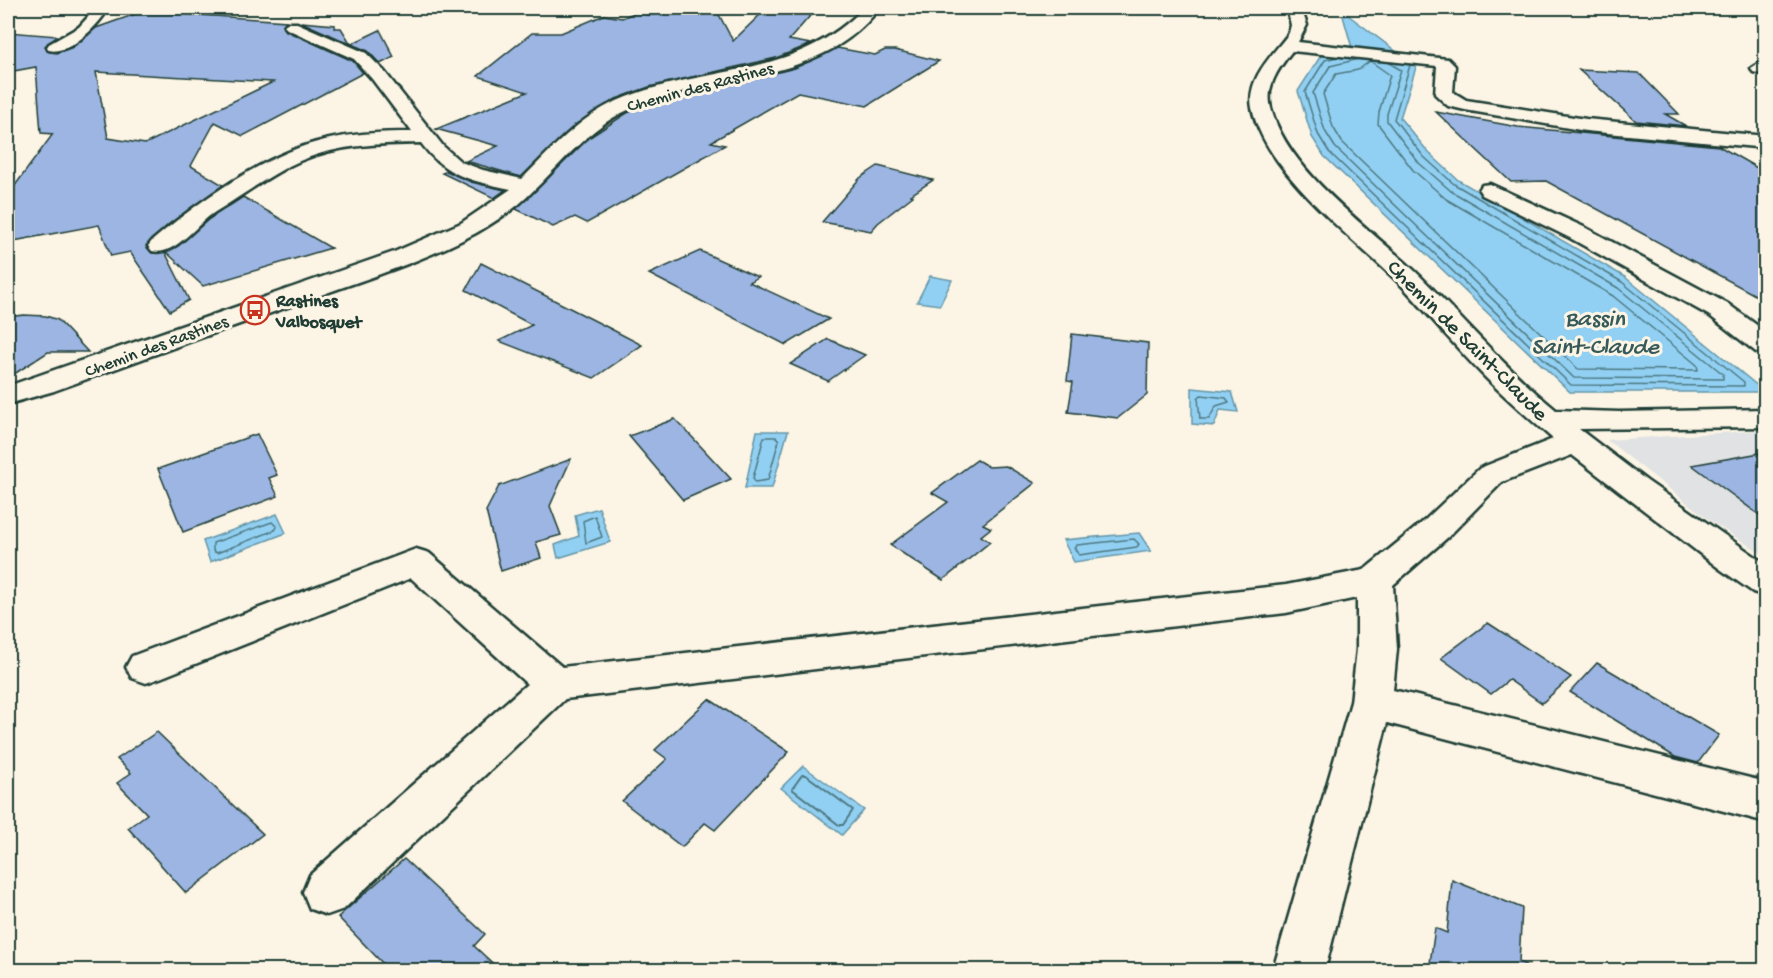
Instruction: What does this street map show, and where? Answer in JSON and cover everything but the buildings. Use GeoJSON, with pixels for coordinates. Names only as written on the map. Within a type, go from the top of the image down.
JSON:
{"type":"FeatureCollection","features":[{"type":"Feature","properties":{"kind":"street"},"geometry":{"type":"LineString","coordinates":[[55,47],[84,30],[97,15],[88,8]]}},
{"type":"Feature","properties":{"kind":"street","name":"Chemin des Rastines"},"geometry":{"type":"LineString","coordinates":[[8,395],[44,385],[428,247],[491,215],[527,186],[577,134],[614,109],[651,95],[794,60],[836,40],[866,16],[872,8]]}},
{"type":"Feature","properties":{"kind":"street","name":"Chemin de Saint-Claude"},"geometry":{"type":"LineString","coordinates":[[1294,8],[1299,24],[1297,33],[1265,76],[1260,91],[1261,109],[1271,134],[1302,177],[1415,285],[1510,385],[1653,503],[1766,583]]}},
{"type":"Feature","properties":{"kind":"street"},"geometry":{"type":"LineString","coordinates":[[292,26],[360,56],[436,150],[454,166],[477,175],[527,186]]}},
{"type":"Feature","properties":{"kind":"street"},"geometry":{"type":"LineString","coordinates":[[1289,46],[1442,62],[1447,66],[1444,94],[1454,102],[1465,105],[1586,125],[1766,142]]}},
{"type":"Feature","properties":{"kind":"street"},"geometry":{"type":"LineString","coordinates":[[160,246],[198,213],[293,156],[327,145],[359,139],[426,137]]}},
{"type":"Feature","properties":{"kind":"street"},"geometry":{"type":"LineString","coordinates":[[1490,190],[1578,233],[1719,309],[1766,346]]}},
{"type":"Feature","properties":{"kind":"street"},"geometry":{"type":"LineString","coordinates":[[327,892],[554,684],[1286,599],[1375,580],[1436,529],[1491,475],[1563,431],[1620,421],[1766,418]]}},
{"type":"Feature","properties":{"kind":"street"},"geometry":{"type":"LineString","coordinates":[[146,667],[416,562],[554,684]]}},
{"type":"Feature","properties":{"kind":"street"},"geometry":{"type":"LineString","coordinates":[[1299,970],[1372,702],[1377,649],[1375,580]]}},
{"type":"Feature","properties":{"kind":"street"},"geometry":{"type":"LineString","coordinates":[[1372,702],[1766,802]]}},
{"type":"Feature","properties":{"kind":"shaded area"},"geometry":{"type":"Polygon","coordinates":[[[1765,430],[1765,556],[1709,520],[1607,440],[1765,430]]]}},
{"type":"Feature","properties":{"kind":"water","name":"Bassin Saint-Claude"},"geometry":{"type":"Polygon","coordinates":[[[1348,15],[1397,52],[1418,61],[1400,118],[1429,153],[1458,180],[1625,277],[1765,392],[1570,392],[1324,156],[1312,137],[1298,91],[1322,54],[1352,48],[1343,16],[1348,15]]]}},
{"type":"Feature","properties":{"kind":"water"},"geometry":{"type":"Polygon","coordinates":[[[930,276],[952,280],[940,305],[917,302],[930,276]]]}},
{"type":"Feature","properties":{"kind":"water"},"geometry":{"type":"Polygon","coordinates":[[[1192,388],[1232,392],[1238,412],[1220,410],[1214,426],[1192,424],[1192,388]]]}},
{"type":"Feature","properties":{"kind":"water"},"geometry":{"type":"Polygon","coordinates":[[[757,431],[788,431],[772,488],[745,488],[757,431]]]}},
{"type":"Feature","properties":{"kind":"water"},"geometry":{"type":"Polygon","coordinates":[[[599,508],[610,542],[558,558],[555,545],[579,536],[575,515],[599,508]]]}},
{"type":"Feature","properties":{"kind":"water"},"geometry":{"type":"Polygon","coordinates":[[[277,514],[286,533],[210,562],[203,541],[277,514]]]}},
{"type":"Feature","properties":{"kind":"water"},"geometry":{"type":"Polygon","coordinates":[[[1139,533],[1151,551],[1074,562],[1063,540],[1139,533]]]}},
{"type":"Feature","properties":{"kind":"water"},"geometry":{"type":"Polygon","coordinates":[[[803,766],[864,810],[842,835],[781,788],[803,766]]]}},
{"type":"Feature","properties":{"kind":"place","name":"Rastines Valbosquet"},"geometry":{"type":"Point","coordinates":[255,310]}}]}
